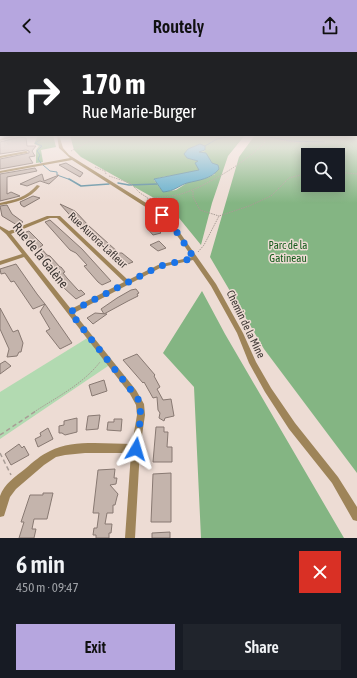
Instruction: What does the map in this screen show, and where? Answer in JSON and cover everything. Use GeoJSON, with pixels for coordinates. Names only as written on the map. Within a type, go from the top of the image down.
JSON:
{"type":"FeatureCollection","features":[{"type":"Feature","properties":{"kind":"street"},"geometry":{"type":"LineString","coordinates":[[0,172],[69,158]]}},
{"type":"Feature","properties":{"kind":"street","name":"Chemin de la Mine"},"geometry":{"type":"LineString","coordinates":[[73,158],[88,169],[140,200],[166,219],[176,231],[220,294],[240,333],[253,363],[278,405],[335,480],[357,516]]}},
{"type":"Feature","properties":{"kind":"street"},"geometry":{"type":"LineString","coordinates":[[0,204],[24,197],[34,191],[38,186]]}},
{"type":"Feature","properties":{"kind":"street","name":"Rue Aurora-Lafleur"},"geometry":{"type":"LineString","coordinates":[[8,233],[49,217],[58,217],[127,282]]}},
{"type":"Feature","properties":{"kind":"street","name":"Rue de la Galène"},"geometry":{"type":"LineString","coordinates":[[0,227],[8,233],[133,392],[140,404],[141,415],[136,449],[130,538]]}},
{"type":"Feature","properties":{"kind":"street"},"geometry":{"type":"LineString","coordinates":[[0,263],[24,255]]}},
{"type":"Feature","properties":{"kind":"street"},"geometry":{"type":"LineString","coordinates":[[70,312],[127,282],[168,264],[194,258]]}},
{"type":"Feature","properties":{"kind":"street"},"geometry":{"type":"LineString","coordinates":[[0,512],[6,493],[15,482],[57,452],[77,449],[136,449]]}},
{"type":"Feature","properties":{"kind":"path"},"geometry":{"type":"LineString","coordinates":[[140,200],[182,194],[193,190],[224,173],[245,158]]}},
{"type":"Feature","properties":{"kind":"path"},"geometry":{"type":"LineString","coordinates":[[93,167],[105,171],[107,176],[133,184],[149,199]]}},
{"type":"Feature","properties":{"kind":"path"},"geometry":{"type":"LineString","coordinates":[[345,173],[357,174]]}},
{"type":"Feature","properties":{"kind":"path"},"geometry":{"type":"LineString","coordinates":[[193,190],[193,197],[200,210],[219,216],[250,206],[275,194],[289,178],[301,175]]}},
{"type":"Feature","properties":{"kind":"path"},"geometry":{"type":"LineString","coordinates":[[194,258],[204,245],[219,216]]}},
{"type":"Feature","properties":{"kind":"path"},"geometry":{"type":"LineString","coordinates":[[0,435],[74,386],[93,371],[104,356]]}},
{"type":"Feature","properties":{"kind":"path"},"geometry":{"type":"LineString","coordinates":[[0,453],[15,482]]}},
{"type":"Feature","properties":{"kind":"green space"},"geometry":{"type":"Polygon","coordinates":[[[36,158],[42,158],[43,162],[36,163],[36,158]]]}},
{"type":"Feature","properties":{"kind":"green space"},"geometry":{"type":"Polygon","coordinates":[[[82,158],[187,158],[198,161],[199,170],[188,174],[165,176],[154,180],[163,192],[176,190],[187,183],[215,174],[212,163],[208,158],[227,158],[212,203],[201,245],[170,207],[82,158]]]}},
{"type":"Feature","properties":{"kind":"green space","name":"Parc de la Gatineau"},"geometry":{"type":"Polygon","coordinates":[[[239,158],[301,158],[301,192],[345,192],[345,158],[357,158],[357,473],[264,349],[210,257],[239,158]]]}},
{"type":"Feature","properties":{"kind":"green space"},"geometry":{"type":"Polygon","coordinates":[[[202,291],[225,334],[344,538],[201,538],[194,387],[163,353],[202,291]]]}},
{"type":"Feature","properties":{"kind":"green space"},"geometry":{"type":"Polygon","coordinates":[[[89,337],[111,364],[0,439],[0,392],[89,337]]]}},
{"type":"Feature","properties":{"kind":"water"},"geometry":{"type":"Polygon","coordinates":[[[187,158],[209,158],[212,163],[218,165],[219,169],[209,177],[163,192],[154,179],[199,170],[195,163],[198,161],[187,158]]]}},
{"type":"Feature","properties":{"kind":"building"},"geometry":{"type":"Polygon","coordinates":[[[29,158],[33,163],[0,169],[0,159],[29,158]]]}},
{"type":"Feature","properties":{"kind":"building"},"geometry":{"type":"Polygon","coordinates":[[[66,163],[83,173],[80,177],[59,165],[66,163]]]}},
{"type":"Feature","properties":{"kind":"building"},"geometry":{"type":"Polygon","coordinates":[[[35,168],[37,171],[7,177],[7,194],[11,192],[20,196],[0,201],[0,174],[35,168]]]}},
{"type":"Feature","properties":{"kind":"building"},"geometry":{"type":"Polygon","coordinates":[[[42,174],[44,181],[59,175],[49,184],[40,181],[27,186],[20,184],[42,174]]]}},
{"type":"Feature","properties":{"kind":"building"},"geometry":{"type":"Polygon","coordinates":[[[33,196],[40,198],[24,207],[21,205],[20,202],[33,196]]]}},
{"type":"Feature","properties":{"kind":"building"},"geometry":{"type":"Polygon","coordinates":[[[60,204],[75,211],[119,253],[122,253],[133,262],[125,265],[122,263],[75,221],[60,204]]]}},
{"type":"Feature","properties":{"kind":"building"},"geometry":{"type":"Polygon","coordinates":[[[7,205],[12,214],[23,222],[17,225],[2,216],[0,206],[7,205]]]}},
{"type":"Feature","properties":{"kind":"building"},"geometry":{"type":"Polygon","coordinates":[[[50,220],[82,249],[111,281],[102,285],[98,282],[84,266],[87,265],[76,253],[70,250],[45,222],[50,220]]]}},
{"type":"Feature","properties":{"kind":"building"},"geometry":{"type":"Polygon","coordinates":[[[153,225],[161,233],[153,235],[146,227],[153,225]]]}},
{"type":"Feature","properties":{"kind":"building"},"geometry":{"type":"Polygon","coordinates":[[[29,231],[43,245],[40,247],[47,255],[61,267],[67,278],[79,291],[81,290],[85,294],[76,299],[64,288],[21,234],[29,231]]]}},
{"type":"Feature","properties":{"kind":"building"},"geometry":{"type":"Polygon","coordinates":[[[159,241],[166,248],[158,251],[150,245],[159,241]]]}},
{"type":"Feature","properties":{"kind":"building"},"geometry":{"type":"Polygon","coordinates":[[[16,264],[45,304],[33,309],[14,281],[11,282],[5,273],[1,274],[0,269],[16,264]]]}},
{"type":"Feature","properties":{"kind":"building"},"geometry":{"type":"Polygon","coordinates":[[[136,289],[139,293],[137,294],[138,296],[104,314],[101,309],[131,290],[136,289]]]}},
{"type":"Feature","properties":{"kind":"building"},"geometry":{"type":"Polygon","coordinates":[[[45,304],[72,343],[60,349],[46,331],[50,329],[40,312],[45,304]]]}},
{"type":"Feature","properties":{"kind":"building"},"geometry":{"type":"Polygon","coordinates":[[[0,308],[13,332],[18,330],[23,343],[21,352],[19,352],[17,356],[7,357],[9,349],[0,329],[0,308]]]}},
{"type":"Feature","properties":{"kind":"building"},"geometry":{"type":"Polygon","coordinates":[[[95,313],[107,314],[93,324],[87,318],[95,313]]]}},
{"type":"Feature","properties":{"kind":"building"},"geometry":{"type":"Polygon","coordinates":[[[137,354],[155,375],[154,376],[160,387],[157,389],[163,400],[171,399],[174,416],[165,418],[164,421],[159,418],[160,413],[158,410],[157,397],[153,398],[144,382],[143,383],[123,360],[137,354]]]}},
{"type":"Feature","properties":{"kind":"building"},"geometry":{"type":"Polygon","coordinates":[[[5,361],[11,366],[0,374],[0,364],[5,361]]]}},
{"type":"Feature","properties":{"kind":"building"},"geometry":{"type":"Polygon","coordinates":[[[104,380],[107,391],[92,396],[89,385],[104,380]]]}},
{"type":"Feature","properties":{"kind":"building"},"geometry":{"type":"Polygon","coordinates":[[[100,415],[98,429],[86,430],[88,416],[100,415]]]}},
{"type":"Feature","properties":{"kind":"building"},"geometry":{"type":"Polygon","coordinates":[[[77,418],[77,432],[65,435],[59,433],[59,426],[64,425],[64,421],[77,418]]]}},
{"type":"Feature","properties":{"kind":"building"},"geometry":{"type":"Polygon","coordinates":[[[114,419],[122,419],[121,431],[107,430],[108,422],[114,422],[114,419]]]}},
{"type":"Feature","properties":{"kind":"building"},"geometry":{"type":"Polygon","coordinates":[[[156,427],[164,427],[164,432],[168,432],[167,447],[172,447],[172,462],[153,462],[156,427]]]}},
{"type":"Feature","properties":{"kind":"building"},"geometry":{"type":"Polygon","coordinates":[[[48,428],[53,439],[38,447],[35,439],[41,436],[40,433],[48,428]]]}},
{"type":"Feature","properties":{"kind":"building"},"geometry":{"type":"Polygon","coordinates":[[[19,444],[22,448],[24,446],[29,455],[11,465],[5,454],[19,444]]]}},
{"type":"Feature","properties":{"kind":"building"},"geometry":{"type":"Polygon","coordinates":[[[115,469],[114,478],[117,478],[116,484],[110,485],[118,494],[115,505],[113,505],[113,513],[107,513],[105,524],[112,524],[111,533],[109,533],[109,538],[96,538],[96,535],[93,535],[94,528],[97,528],[99,513],[93,513],[98,470],[115,469]]]}},
{"type":"Feature","properties":{"kind":"building"},"geometry":{"type":"Polygon","coordinates":[[[171,473],[171,522],[151,522],[153,474],[171,473]]]}},
{"type":"Feature","properties":{"kind":"building"},"geometry":{"type":"Polygon","coordinates":[[[43,493],[53,493],[47,519],[34,519],[32,529],[36,529],[34,538],[19,538],[24,522],[21,522],[30,495],[43,495],[43,493]]]}},
{"type":"Feature","properties":{"kind":"building"},"geometry":{"type":"Polygon","coordinates":[[[170,532],[170,538],[152,538],[152,533],[170,532]]]}},
{"type":"Feature","properties":{"kind":"waterway"},"geometry":{"type":"LineString","coordinates":[[39,158],[41,163]]}},
{"type":"Feature","properties":{"kind":"waterway"},"geometry":{"type":"LineString","coordinates":[[43,165],[50,171],[57,172],[57,175],[70,180]]}},
{"type":"Feature","properties":{"kind":"waterway"},"geometry":{"type":"LineString","coordinates":[[70,180],[81,186],[109,184]]}},
{"type":"Feature","properties":{"kind":"waterway"},"geometry":{"type":"LineString","coordinates":[[118,183],[129,185],[157,184]]}},
{"type":"Feature","properties":{"kind":"route"},"geometry":{"type":"LineString","coordinates":[[136,449],[141,415],[138,399],[72,317],[70,312],[160,266],[194,258],[176,231],[162,215]]}}]}
